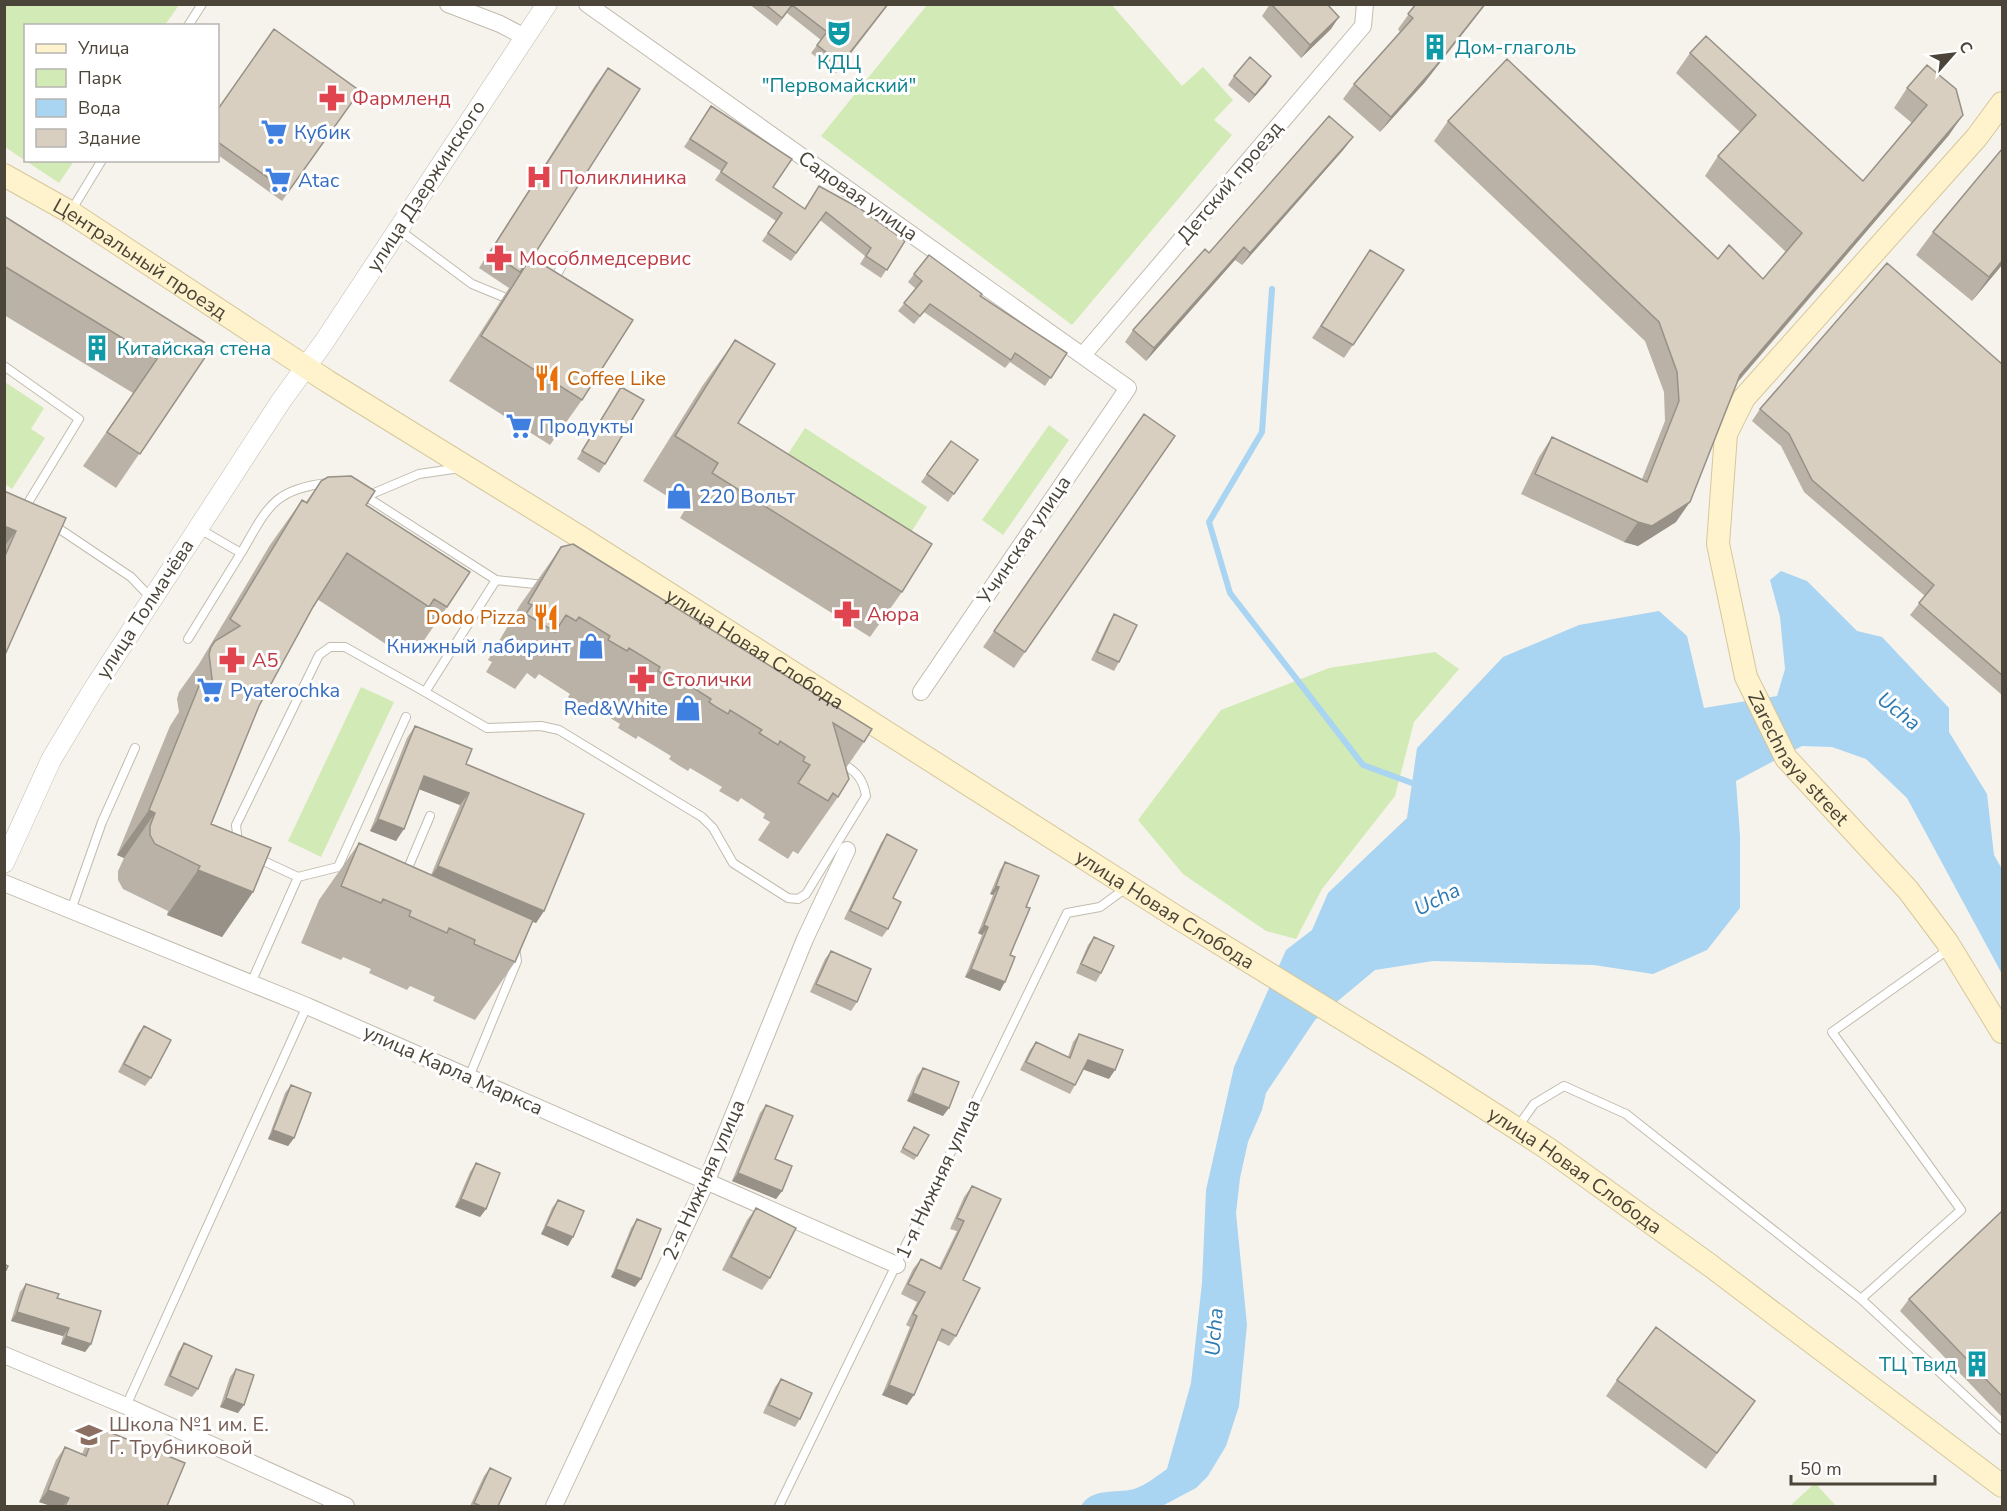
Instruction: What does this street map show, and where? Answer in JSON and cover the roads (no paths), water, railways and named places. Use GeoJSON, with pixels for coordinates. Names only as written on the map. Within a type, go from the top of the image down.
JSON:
{"type":"FeatureCollection","features":[{"type":"Feature","properties":{"kind":"main road","name":"Zarechnaya street"},"geometry":{"type":"LineString","coordinates":[[2002,103],[1977,137],[1744,398],[1726,434],[1718,544],[1746,676],[1786,758],[1908,890],[1950,948],[2002,1032]]}},
{"type":"Feature","properties":{"kind":"main road","name":"Центральный проезд"},"geometry":{"type":"LineString","coordinates":[[6,181],[70,212],[305,367]]}},
{"type":"Feature","properties":{"kind":"main road","name":"улица Новая Слобода"},"geometry":{"type":"LineString","coordinates":[[305,367],[1516,1129],[1711,1266],[2002,1486]]}},
{"type":"Feature","properties":{"kind":"street"},"geometry":{"type":"LineString","coordinates":[[448,4],[478,9],[525,38]]}},
{"type":"Feature","properties":{"kind":"street","name":"улица Дзержинского"},"geometry":{"type":"LineString","coordinates":[[305,367],[547,4]]}},
{"type":"Feature","properties":{"kind":"street","name":"Садовая улица"},"geometry":{"type":"LineString","coordinates":[[587,4],[1128,388]]}},
{"type":"Feature","properties":{"kind":"street","name":"Детский проезд"},"geometry":{"type":"LineString","coordinates":[[1083,355],[1363,26],[1365,4]]}},
{"type":"Feature","properties":{"kind":"street","name":"улица Толмачёва"},"geometry":{"type":"LineString","coordinates":[[4,863],[51,760],[91,693],[197,528],[305,367]]}},
{"type":"Feature","properties":{"kind":"street","name":"Учинская улица"},"geometry":{"type":"LineString","coordinates":[[921,692],[1128,388]]}},
{"type":"Feature","properties":{"kind":"street","name":"2-я Нижняя улица"},"geometry":{"type":"LineString","coordinates":[[554,1506],[707,1180],[805,939],[847,850]]}},
{"type":"Feature","properties":{"kind":"street","name":"улица Карла Маркса"},"geometry":{"type":"LineString","coordinates":[[4,883],[307,1006],[897,1265]]}},
{"type":"Feature","properties":{"kind":"street"},"geometry":{"type":"LineString","coordinates":[[4,1355],[126,1406],[346,1506]]}},
{"type":"Feature","properties":{"kind":"lane"},"geometry":{"type":"LineString","coordinates":[[189,24],[202,4]]}},
{"type":"Feature","properties":{"kind":"lane"},"geometry":{"type":"LineString","coordinates":[[70,212],[101,162]]}},
{"type":"Feature","properties":{"kind":"lane"},"geometry":{"type":"LineString","coordinates":[[398,229],[472,284],[516,302]]}},
{"type":"Feature","properties":{"kind":"lane"},"geometry":{"type":"LineString","coordinates":[[548,292],[567,256]]}},
{"type":"Feature","properties":{"kind":"lane"},"geometry":{"type":"LineString","coordinates":[[4,366],[79,418],[22,503],[35,512]]}},
{"type":"Feature","properties":{"kind":"lane"},"geometry":{"type":"LineString","coordinates":[[367,496],[419,474],[467,468]]}},
{"type":"Feature","properties":{"kind":"lane"},"geometry":{"type":"LineString","coordinates":[[188,639],[265,514],[285,492],[306,485],[337,484]]}},
{"type":"Feature","properties":{"kind":"lane"},"geometry":{"type":"LineString","coordinates":[[357,491],[496,580],[533,583],[552,588]]}},
{"type":"Feature","properties":{"kind":"lane"},"geometry":{"type":"LineString","coordinates":[[44,518],[130,577],[152,599]]}},
{"type":"Feature","properties":{"kind":"lane"},"geometry":{"type":"LineString","coordinates":[[197,528],[241,553]]}},
{"type":"Feature","properties":{"kind":"lane"},"geometry":{"type":"LineString","coordinates":[[425,692],[496,580]]}},
{"type":"Feature","properties":{"kind":"lane"},"geometry":{"type":"LineString","coordinates":[[358,875],[338,867],[298,877],[245,853],[236,839],[236,825],[319,655],[330,647],[345,647],[487,728],[541,726],[559,730],[702,817],[713,828],[733,863],[788,898],[798,899],[806,894],[866,796],[864,782],[854,771],[834,758]]}},
{"type":"Feature","properties":{"kind":"lane"},"geometry":{"type":"LineString","coordinates":[[338,867],[406,717]]}},
{"type":"Feature","properties":{"kind":"lane"},"geometry":{"type":"LineString","coordinates":[[71,910],[102,822],[135,748]]}},
{"type":"Feature","properties":{"kind":"lane"},"geometry":{"type":"LineString","coordinates":[[402,881],[430,816]]}},
{"type":"Feature","properties":{"kind":"lane"},"geometry":{"type":"LineString","coordinates":[[251,983],[298,877]]}},
{"type":"Feature","properties":{"kind":"lane","name":"1-я Нижняя улица"},"geometry":{"type":"LineString","coordinates":[[779,1506],[1067,913],[1101,907],[1129,886]]}},
{"type":"Feature","properties":{"kind":"lane"},"geometry":{"type":"LineString","coordinates":[[469,1077],[517,961],[516,950],[509,940]]}},
{"type":"Feature","properties":{"kind":"lane"},"geometry":{"type":"LineString","coordinates":[[1861,1299],[1961,1210],[1832,1032],[1950,948]]}},
{"type":"Feature","properties":{"kind":"lane"},"geometry":{"type":"LineString","coordinates":[[126,1406],[307,1006]]}},
{"type":"Feature","properties":{"kind":"lane"},"geometry":{"type":"LineString","coordinates":[[1516,1129],[1534,1104],[1564,1086],[1626,1114],[1861,1299],[2002,1430]]}},
{"type":"Feature","properties":{"kind":"water","name":"Ucha"},"geometry":{"type":"Polygon","coordinates":[[[1781,571],[1807,581],[1857,631],[1882,637],[1949,708],[1949,732],[1987,794],[1994,855],[2002,869],[2002,974],[1907,798],[1866,759],[1832,747],[1802,746],[1736,781],[1740,836],[1740,908],[1707,950],[1653,974],[1594,965],[1433,961],[1375,970],[1315,1020],[1266,1093],[1262,1110],[1248,1142],[1240,1178],[1236,1213],[1247,1325],[1239,1406],[1226,1446],[1208,1476],[1196,1488],[1162,1506],[1081,1506],[1091,1496],[1134,1489],[1167,1469],[1191,1383],[1202,1283],[1206,1190],[1234,1067],[1286,950],[1312,930],[1328,893],[1407,818],[1417,748],[1503,657],[1579,625],[1659,611],[1687,636],[1704,708],[1777,696],[1785,669],[1780,617],[1770,580],[1781,571]]]}},
{"type":"Feature","properties":{"kind":"waterway"},"geometry":{"type":"LineString","coordinates":[[1272,289],[1262,432],[1209,522],[1230,593],[1363,765],[1412,783]]}},
{"type":"Feature","properties":{"kind":"place","name":"КДЦ \"Первомайский\""},"geometry":{"type":"Point","coordinates":[839,33]}},
{"type":"Feature","properties":{"kind":"place","name":"Дом-глаголь"},"geometry":{"type":"Point","coordinates":[1435,47]}},
{"type":"Feature","properties":{"kind":"place","name":"Фармленд"},"geometry":{"type":"Point","coordinates":[332,98]}},
{"type":"Feature","properties":{"kind":"place","name":"Кубик"},"geometry":{"type":"Point","coordinates":[274,132]}},
{"type":"Feature","properties":{"kind":"place","name":"Поликлиника"},"geometry":{"type":"Point","coordinates":[539,177]}},
{"type":"Feature","properties":{"kind":"place","name":"Atac"},"geometry":{"type":"Point","coordinates":[278,180]}},
{"type":"Feature","properties":{"kind":"place","name":"Мособлмедсервис"},"geometry":{"type":"Point","coordinates":[499,258]}},
{"type":"Feature","properties":{"kind":"place","name":"Китайская стена"},"geometry":{"type":"Point","coordinates":[97,348]}},
{"type":"Feature","properties":{"kind":"place","name":"Coffee Like"},"geometry":{"type":"Point","coordinates":[547,378]}},
{"type":"Feature","properties":{"kind":"place","name":"Продукты"},"geometry":{"type":"Point","coordinates":[519,426]}},
{"type":"Feature","properties":{"kind":"place","name":"220 Вольт"},"geometry":{"type":"Point","coordinates":[679,496]}},
{"type":"Feature","properties":{"kind":"place","name":"Аюра"},"geometry":{"type":"Point","coordinates":[847,614]}},
{"type":"Feature","properties":{"kind":"place","name":"Dodo Pizza"},"geometry":{"type":"Point","coordinates":[546,617]}},
{"type":"Feature","properties":{"kind":"place","name":"Книжный лабиринт"},"geometry":{"type":"Point","coordinates":[591,646]}},
{"type":"Feature","properties":{"kind":"place","name":"А5"},"geometry":{"type":"Point","coordinates":[232,660]}},
{"type":"Feature","properties":{"kind":"place","name":"Столички"},"geometry":{"type":"Point","coordinates":[642,679]}},
{"type":"Feature","properties":{"kind":"place","name":"Pyaterochka"},"geometry":{"type":"Point","coordinates":[210,690]}},
{"type":"Feature","properties":{"kind":"place","name":"Red&White"},"geometry":{"type":"Point","coordinates":[688,708]}},
{"type":"Feature","properties":{"kind":"place","name":"ТЦ Твид"},"geometry":{"type":"Point","coordinates":[1977,1364]}},
{"type":"Feature","properties":{"kind":"place","name":"Школа №1 им. Е. Г. Трубниковой"},"geometry":{"type":"Point","coordinates":[89,1435]}}]}
